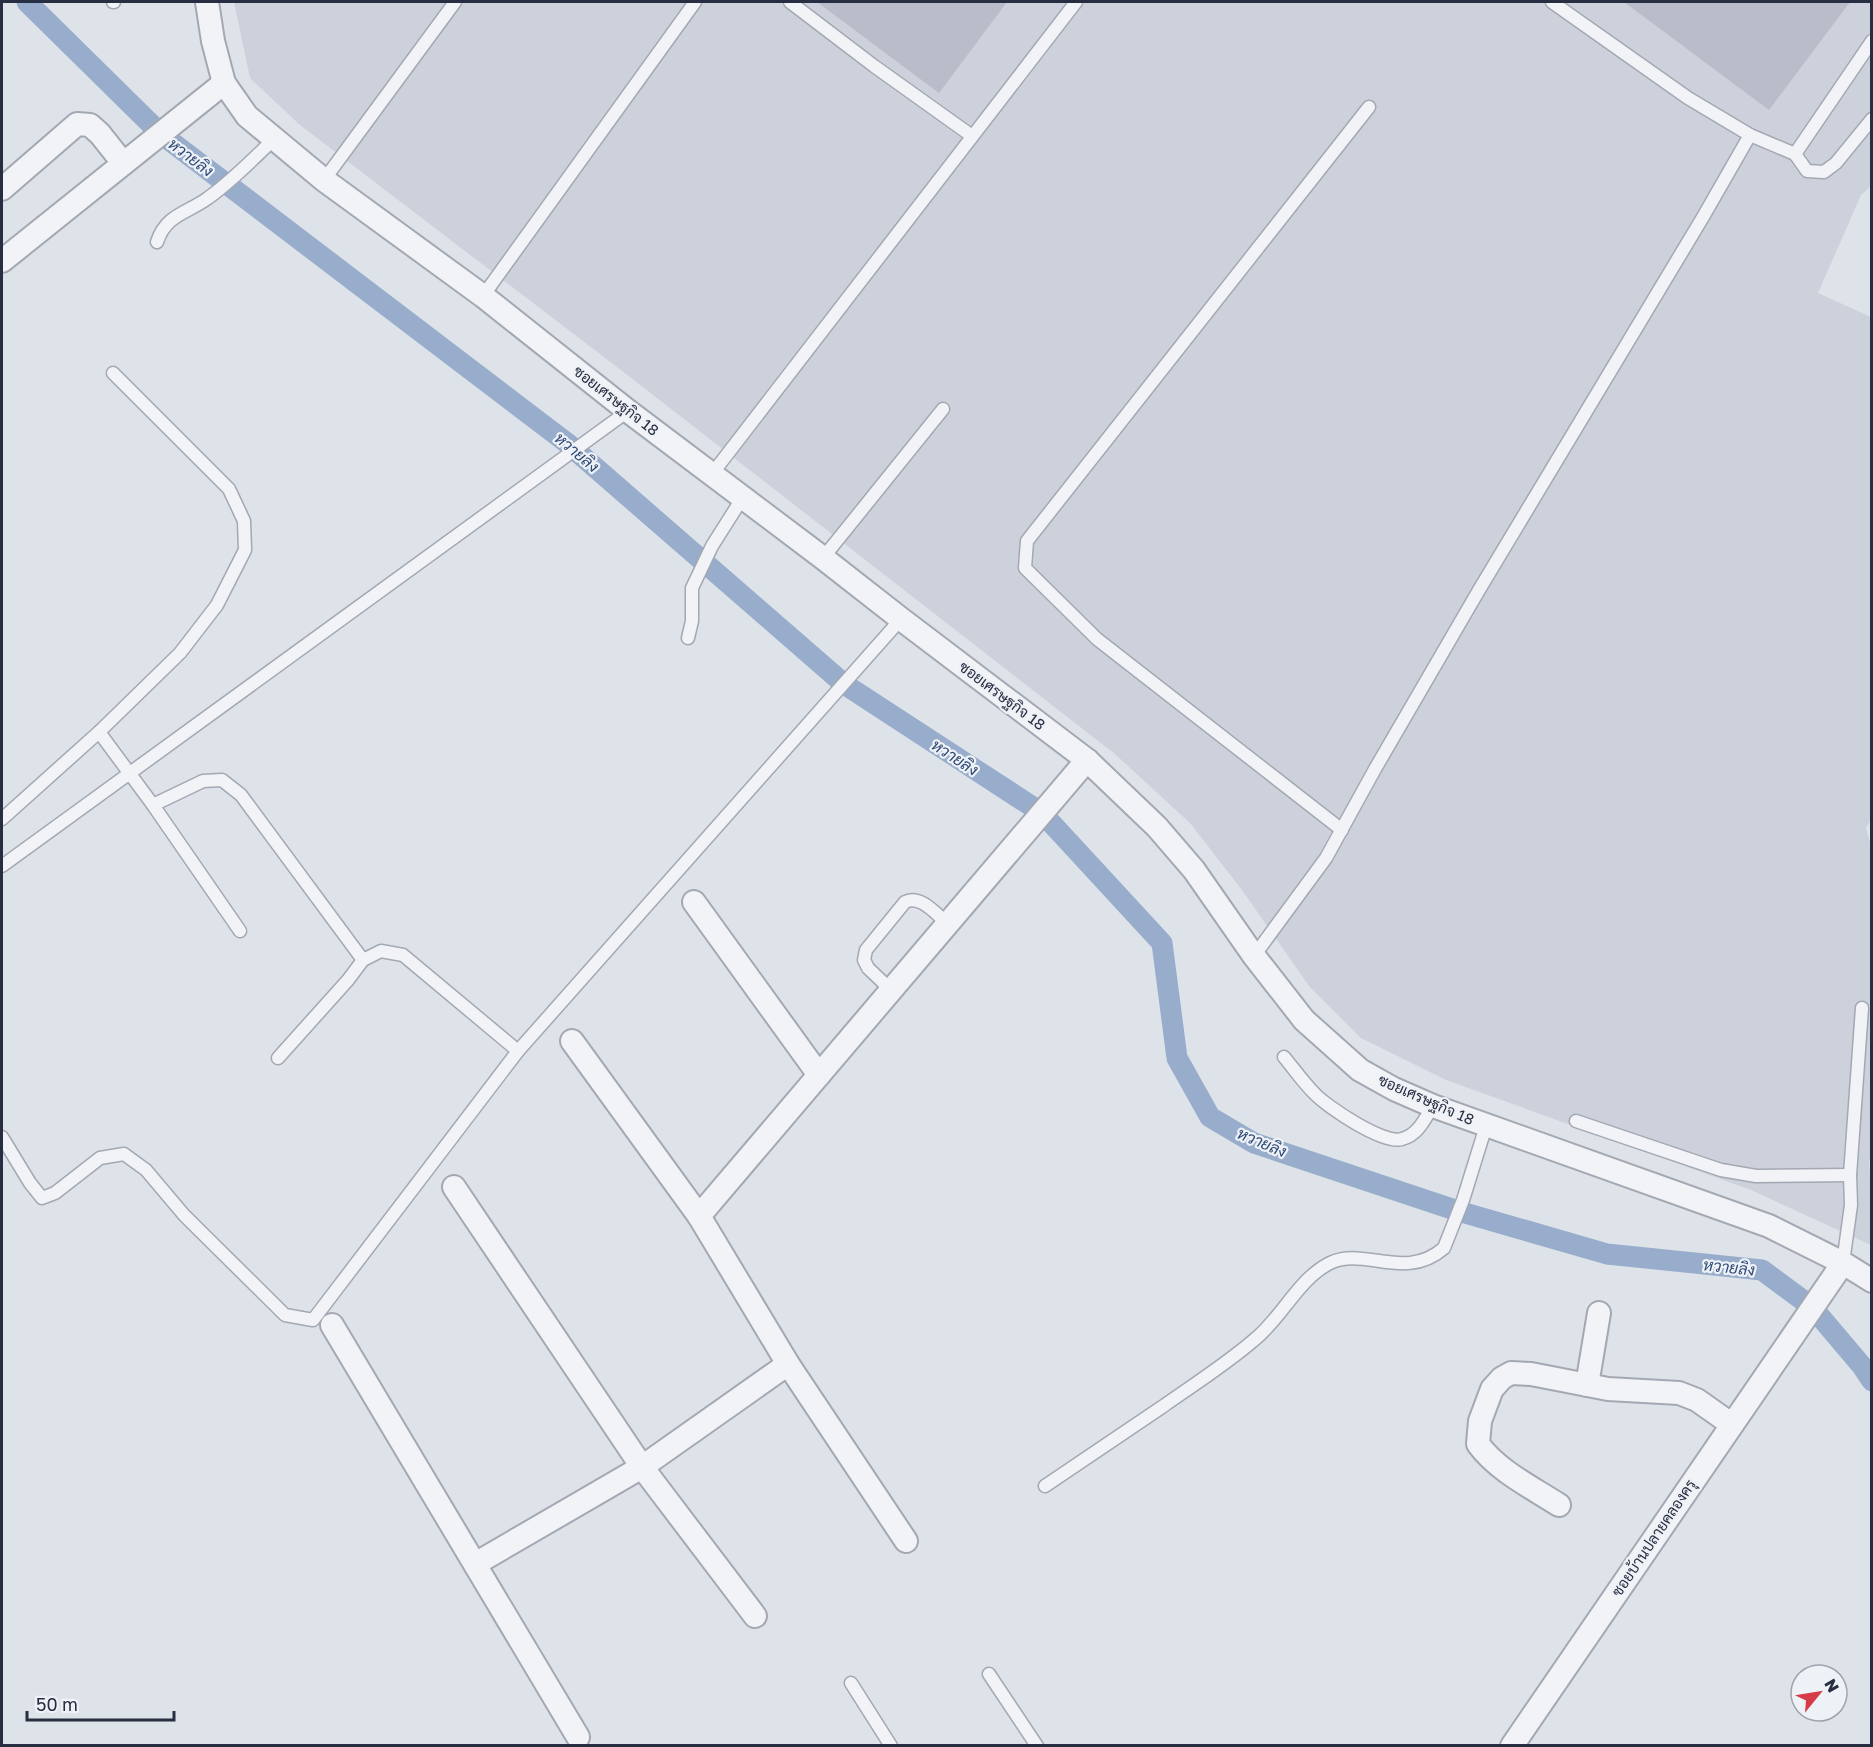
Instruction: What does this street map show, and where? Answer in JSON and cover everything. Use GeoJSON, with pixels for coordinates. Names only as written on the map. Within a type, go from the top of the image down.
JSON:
{"type":"FeatureCollection","features":[{"type":"Feature","properties":{"kind":"street","name":"ซอยเศรษฐกิจ 18"},"geometry":{"type":"LineString","coordinates":[[207,2],[213,41],[224,83],[247,116],[324,180],[483,296],[628,411],[1087,760],[1157,827],[1194,870],[1254,956],[1304,1020],[1360,1070],[1394,1089],[1433,1106],[1769,1226],[1843,1263],[1872,1281]]}},
{"type":"Feature","properties":{"kind":"street"},"geometry":{"type":"LineString","coordinates":[[2,261],[224,83]]}},
{"type":"Feature","properties":{"kind":"street"},"geometry":{"type":"LineString","coordinates":[[2,189],[77,124],[90,125],[130,157]]}},
{"type":"Feature","properties":{"kind":"street"},"geometry":{"type":"LineString","coordinates":[[699,1216],[1087,760]]}},
{"type":"Feature","properties":{"kind":"street"},"geometry":{"type":"LineString","coordinates":[[694,902],[819,1076]]}},
{"type":"Feature","properties":{"kind":"street"},"geometry":{"type":"LineString","coordinates":[[572,1041],[699,1216],[788,1364],[906,1541]]}},
{"type":"Feature","properties":{"kind":"street"},"geometry":{"type":"LineString","coordinates":[[454,1187],[642,1467],[755,1616]]}},
{"type":"Feature","properties":{"kind":"street","name":"ซอยบ้านปลายคลองครุ"},"geometry":{"type":"LineString","coordinates":[[1512,1746],[1843,1263]]}},
{"type":"Feature","properties":{"kind":"street"},"geometry":{"type":"LineString","coordinates":[[1587,1385],[1599,1313]]}},
{"type":"Feature","properties":{"kind":"street"},"geometry":{"type":"LineString","coordinates":[[332,1325],[578,1737]]}},
{"type":"Feature","properties":{"kind":"street"},"geometry":{"type":"LineString","coordinates":[[475,1564],[642,1467],[788,1364]]}},
{"type":"Feature","properties":{"kind":"street"},"geometry":{"type":"LineString","coordinates":[[1559,1505],[1505,1470],[1487,1456],[1478,1444],[1480,1421],[1492,1389],[1511,1372],[1608,1389],[1679,1393],[1697,1400],[1731,1424]]}},
{"type":"Feature","properties":{"kind":"lane"},"geometry":{"type":"LineString","coordinates":[[324,180],[455,2]]}},
{"type":"Feature","properties":{"kind":"lane"},"geometry":{"type":"LineString","coordinates":[[483,296],[695,2]]}},
{"type":"Feature","properties":{"kind":"lane"},"geometry":{"type":"LineString","coordinates":[[790,2],[972,136]]}},
{"type":"Feature","properties":{"kind":"lane"},"geometry":{"type":"LineString","coordinates":[[712,474],[1076,2]]}},
{"type":"Feature","properties":{"kind":"lane"},"geometry":{"type":"LineString","coordinates":[[1552,2],[1688,98],[1750,135],[1795,154],[1807,171],[1824,172],[1836,163],[1872,119]]}},
{"type":"Feature","properties":{"kind":"lane"},"geometry":{"type":"LineString","coordinates":[[1795,154],[1872,41]]}},
{"type":"Feature","properties":{"kind":"lane"},"geometry":{"type":"LineString","coordinates":[[1342,830],[1097,639],[1025,568],[1027,542],[1369,107]]}},
{"type":"Feature","properties":{"kind":"lane"},"geometry":{"type":"LineString","coordinates":[[1254,956],[1326,858],[1380,759],[1750,135]]}},
{"type":"Feature","properties":{"kind":"lane"},"geometry":{"type":"LineString","coordinates":[[157,242],[160,231],[170,221],[207,199],[274,139]]}},
{"type":"Feature","properties":{"kind":"lane"},"geometry":{"type":"LineString","coordinates":[[2,819],[99,732],[180,653],[217,605],[245,550],[244,521],[229,489],[113,373]]}},
{"type":"Feature","properties":{"kind":"lane"},"geometry":{"type":"LineString","coordinates":[[823,558],[943,409]]}},
{"type":"Feature","properties":{"kind":"lane"},"geometry":{"type":"LineString","coordinates":[[2,866],[628,411]]}},
{"type":"Feature","properties":{"kind":"lane"},"geometry":{"type":"LineString","coordinates":[[688,638],[692,621],[692,588],[712,546],[743,497]]}},
{"type":"Feature","properties":{"kind":"lane"},"geometry":{"type":"LineString","coordinates":[[2,1137],[42,1198],[55,1194],[100,1158],[124,1154],[146,1170],[184,1215],[285,1315],[313,1320],[518,1051],[901,620]]}},
{"type":"Feature","properties":{"kind":"lane"},"geometry":{"type":"LineString","coordinates":[[99,732],[153,805],[240,931]]}},
{"type":"Feature","properties":{"kind":"lane"},"geometry":{"type":"LineString","coordinates":[[153,805],[203,781],[222,780],[241,795],[363,960]]}},
{"type":"Feature","properties":{"kind":"lane"},"geometry":{"type":"LineString","coordinates":[[891,990],[868,968],[864,960],[866,950],[905,902],[912,899],[918,900],[948,924]]}},
{"type":"Feature","properties":{"kind":"lane"},"geometry":{"type":"LineString","coordinates":[[278,1058],[363,960],[381,951],[403,955],[518,1051]]}},
{"type":"Feature","properties":{"kind":"lane"},"geometry":{"type":"LineString","coordinates":[[1843,1263],[1851,1205],[1850,1175],[1862,1008]]}},
{"type":"Feature","properties":{"kind":"lane"},"geometry":{"type":"LineString","coordinates":[[1284,1057],[1315,1094],[1373,1133],[1399,1141],[1408,1137],[1417,1132],[1433,1106]]}},
{"type":"Feature","properties":{"kind":"lane"},"geometry":{"type":"LineString","coordinates":[[1576,1121],[1721,1170],[1756,1176],[1850,1175]]}},
{"type":"Feature","properties":{"kind":"lane"},"geometry":{"type":"LineString","coordinates":[[1045,1486],[1227,1363],[1257,1338],[1317,1271],[1332,1262],[1352,1258],[1401,1264],[1430,1258],[1444,1248],[1463,1200],[1486,1126]]}},
{"type":"Feature","properties":{"kind":"lane"},"geometry":{"type":"LineString","coordinates":[[989,1674],[1037,1746]]}},
{"type":"Feature","properties":{"kind":"lane"},"geometry":{"type":"LineString","coordinates":[[851,1683],[891,1746]]}},
{"type":"Feature","properties":{"kind":"shaded area"},"geometry":{"type":"Polygon","coordinates":[[[234,2],[1871,2],[1871,186],[1861,195],[1818,293],[1871,317],[1872,818],[1866,828],[1872,850],[1872,1135],[1869,1167],[1872,1176],[1871,1245],[1751,1190],[1446,1080],[1361,1038],[1309,986],[1242,890],[1190,823],[1115,754],[630,377],[300,125],[250,78],[234,2]]]}},
{"type":"Feature","properties":{"kind":"building"},"geometry":{"type":"Polygon","coordinates":[[[817,2],[1007,2],[939,93],[817,2]]]}},
{"type":"Feature","properties":{"kind":"building"},"geometry":{"type":"Polygon","coordinates":[[[1624,2],[1850,2],[1769,110],[1624,2]]]}},
{"type":"Feature","properties":{"kind":"waterway","name":"หวายลิง"},"geometry":{"type":"LineString","coordinates":[[27,2],[161,134],[567,443],[844,684],[1042,813],[1162,943],[1177,1058],[1210,1117],[1254,1143],[1458,1211],[1607,1254],[1762,1270],[1812,1307],[1872,1381]]}}]}
